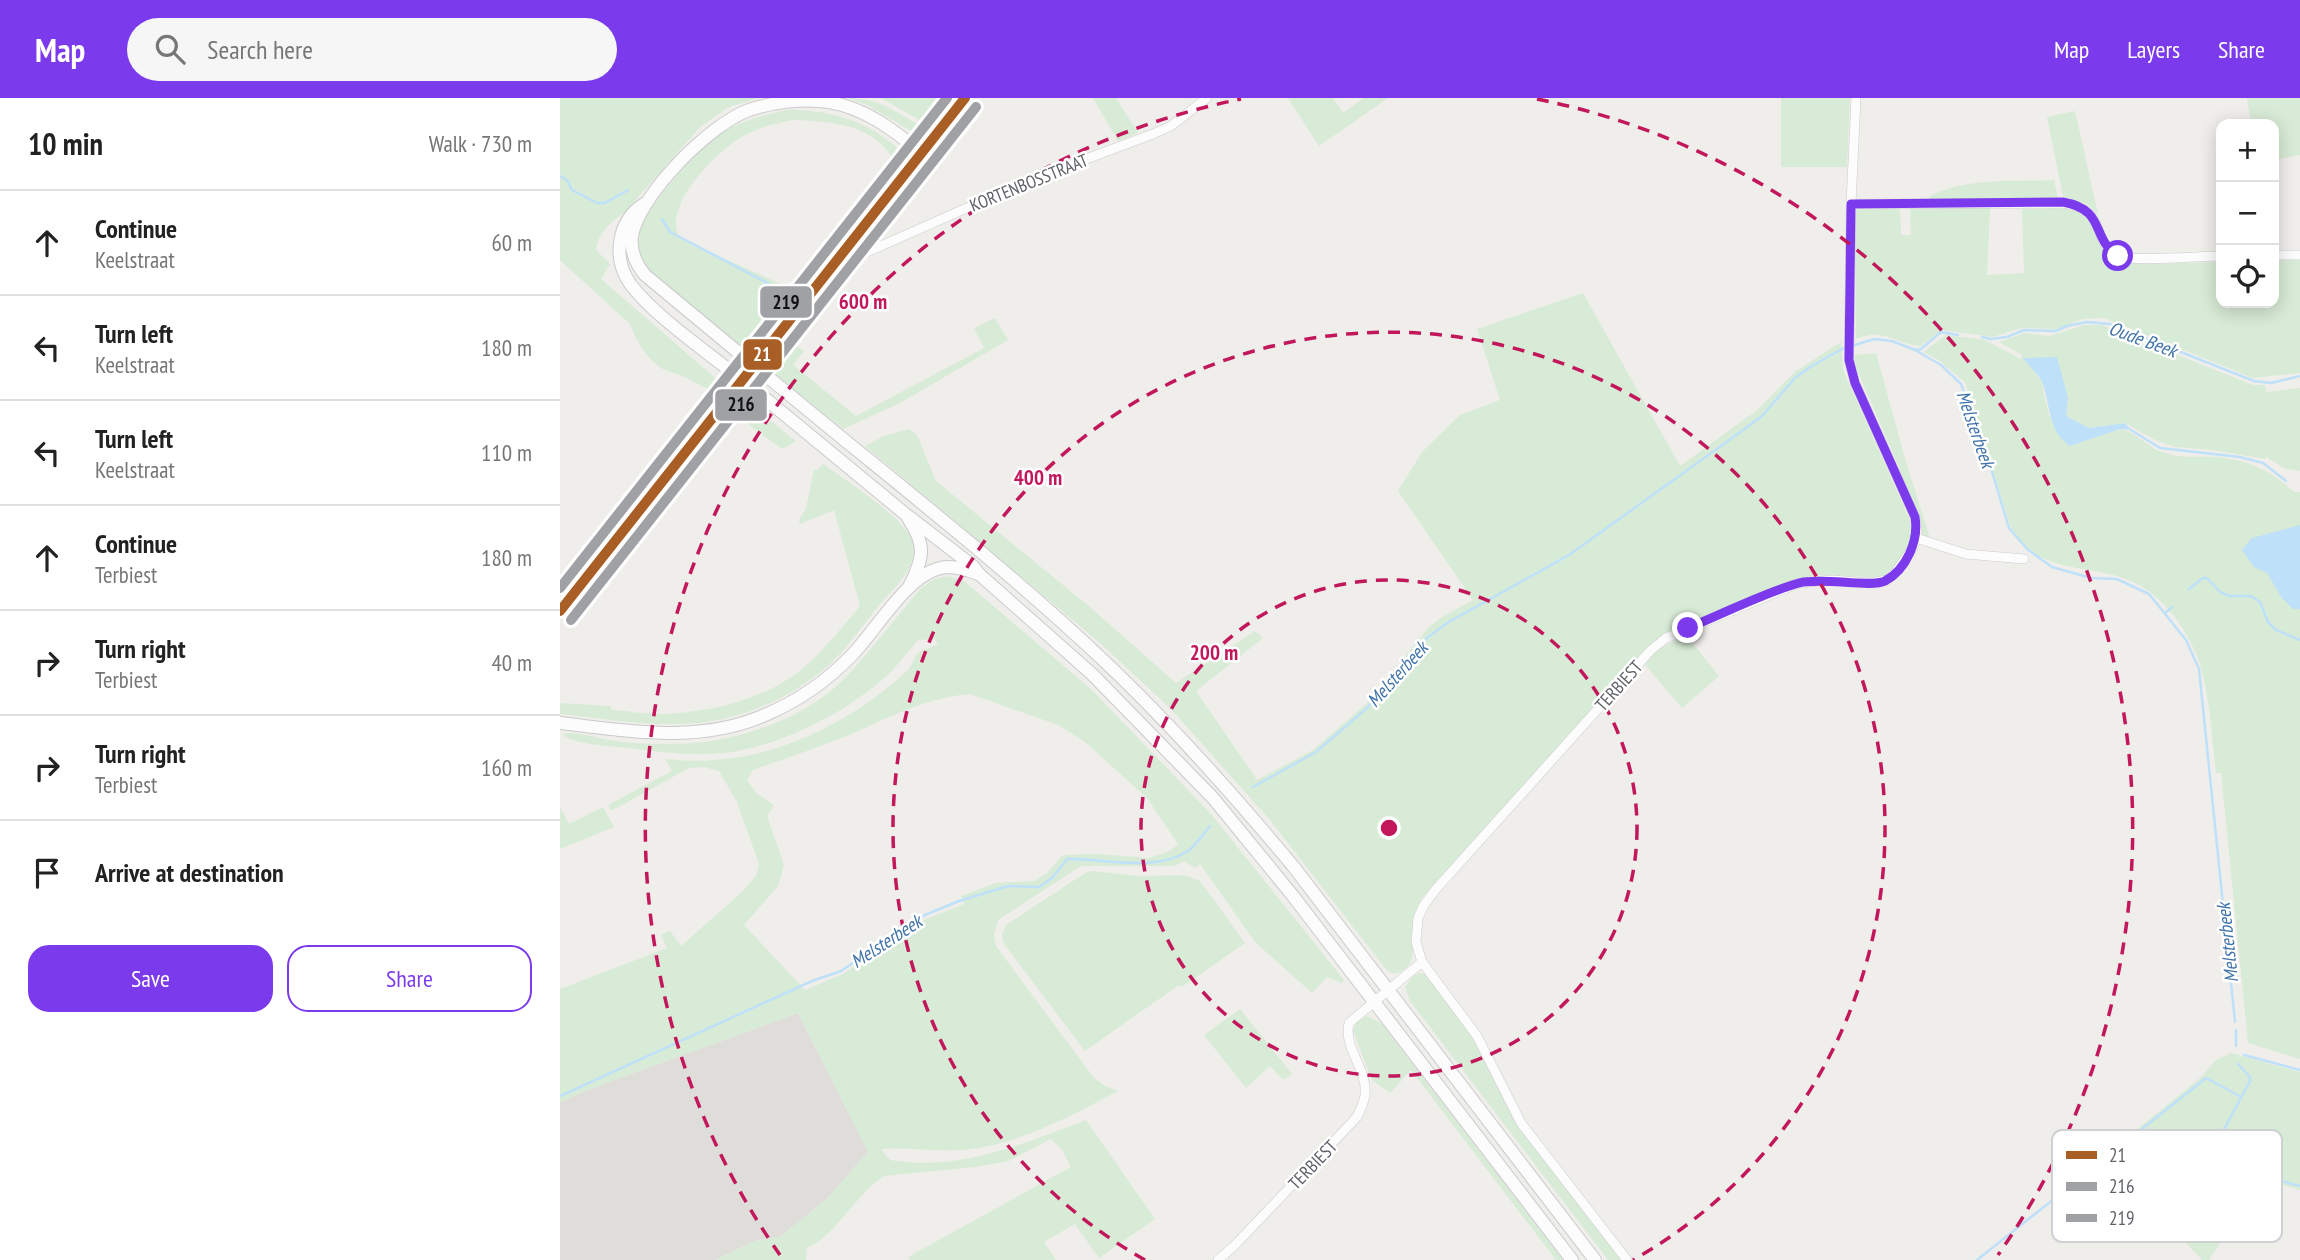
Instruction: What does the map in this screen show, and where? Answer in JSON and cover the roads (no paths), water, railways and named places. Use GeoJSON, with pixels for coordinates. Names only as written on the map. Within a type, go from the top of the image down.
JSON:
{"type":"FeatureCollection","features":[{"type":"Feature","properties":{"kind":"main road"},"geometry":{"type":"LineString","coordinates":[[560,611],[965,98]]}},
{"type":"Feature","properties":{"kind":"main road"},"geometry":{"type":"LineString","coordinates":[[921,153],[875,119],[829,102],[802,101],[749,110],[725,122],[702,140],[683,158],[648,202],[636,223],[632,238],[636,264],[682,306],[976,547],[1073,633],[1175,731],[1293,866],[1595,1260]]}},
{"type":"Feature","properties":{"kind":"main road"},"geometry":{"type":"LineString","coordinates":[[648,202],[635,210],[626,221],[621,236],[620,254],[630,284],[673,324],[963,558],[1092,674],[1203,788],[1293,896],[1572,1260]]}},
{"type":"Feature","properties":{"kind":"main road"},"geometry":{"type":"LineString","coordinates":[[560,723],[651,734],[716,730],[764,716],[802,697],[836,671],[863,644],[908,588],[920,564],[922,553],[919,536],[904,513]]}},
{"type":"Feature","properties":{"kind":"main road"},"geometry":{"type":"LineString","coordinates":[[908,588],[939,568],[958,568],[979,574]]}},
{"type":"Feature","properties":{"kind":"street","name":"KORTENBOSSTRAAT"},"geometry":{"type":"LineString","coordinates":[[845,250],[867,252],[1030,180],[1146,138],[1171,126],[1207,98]]}},
{"type":"Feature","properties":{"kind":"street"},"geometry":{"type":"LineString","coordinates":[[1856,98],[1848,340],[1848,354],[1855,383],[1915,517],[1916,538],[1966,554],[2024,559]]}},
{"type":"Feature","properties":{"kind":"street"},"geometry":{"type":"LineString","coordinates":[[1851,204],[2063,202],[2075,204],[2090,213],[2108,247],[2118,256],[2216,256]]}},
{"type":"Feature","properties":{"kind":"street"},"geometry":{"type":"LineString","coordinates":[[2279,255],[2300,255]]}},
{"type":"Feature","properties":{"kind":"street","name":"TERBIEST"},"geometry":{"type":"LineString","coordinates":[[1627,1260],[1521,1123],[1477,1036],[1422,961],[1417,948],[1416,930],[1424,905],[1651,650],[1666,638],[1799,583],[1832,580],[1880,583],[1886,580],[1910,553],[1916,538]]}},
{"type":"Feature","properties":{"kind":"street","name":"TERBIEST"},"geometry":{"type":"LineString","coordinates":[[1218,1260],[1357,1117],[1365,1095],[1365,1084],[1347,1032],[1349,1023],[1422,961]]}},
{"type":"Feature","properties":{"kind":"water"},"geometry":{"type":"Polygon","coordinates":[[[2057,357],[2068,398],[2066,416],[2089,428],[2125,423],[2131,430],[2120,429],[2070,446],[2063,440],[2053,425],[2041,380],[2023,358],[2057,357]]]}},
{"type":"Feature","properties":{"kind":"water"},"geometry":{"type":"Polygon","coordinates":[[[2300,525],[2300,609],[2293,609],[2281,597],[2267,573],[2254,567],[2242,550],[2252,538],[2300,525]]]}},
{"type":"Feature","properties":{"kind":"waterway"},"geometry":{"type":"LineString","coordinates":[[560,176],[567,180],[572,190],[597,203],[605,203],[628,190]]}},
{"type":"Feature","properties":{"kind":"waterway"},"geometry":{"type":"LineString","coordinates":[[662,219],[670,232],[781,290],[800,287]]}},
{"type":"Feature","properties":{"kind":"waterway","name":"Oude Beek"},"geometry":{"type":"LineString","coordinates":[[1982,337],[2007,337],[2024,330],[2056,331],[2087,322],[2110,324],[2254,381],[2271,383],[2300,376]]}},
{"type":"Feature","properties":{"kind":"waterway","name":"Oude Beek"},"geometry":{"type":"LineString","coordinates":[[1916,350],[1921,349],[1941,332],[1958,335]]}},
{"type":"Feature","properties":{"kind":"waterway","name":"Melsterbeek"},"geometry":{"type":"LineString","coordinates":[[1253,787],[1316,752],[1367,708],[1423,641],[1447,623],[1569,555],[1762,416],[1795,378],[1810,367],[1842,349],[1874,339],[1892,341],[1941,365],[1961,384],[1987,455],[2009,528],[2027,549],[2052,567],[2091,578],[2117,579],[2149,594],[2186,640],[2199,669],[2235,1022]]}},
{"type":"Feature","properties":{"kind":"waterway"},"geometry":{"type":"LineString","coordinates":[[2131,430],[2160,448],[2240,457],[2263,463],[2286,481]]}},
{"type":"Feature","properties":{"kind":"waterway"},"geometry":{"type":"LineString","coordinates":[[2189,589],[2207,578],[2220,592],[2229,596],[2251,596],[2260,602],[2268,622],[2276,630],[2300,640]]}},
{"type":"Feature","properties":{"kind":"waterway"},"geometry":{"type":"LineString","coordinates":[[2165,613],[2172,607]]}},
{"type":"Feature","properties":{"kind":"waterway","name":"Melsterbeek"},"geometry":{"type":"LineString","coordinates":[[560,1096],[812,981],[841,971],[925,915],[1008,886],[1039,887],[1052,878],[1067,859],[1145,863],[1175,858],[1191,849],[1210,826]]}},
{"type":"Feature","properties":{"kind":"waterway","name":"Melsterbeek"},"geometry":{"type":"LineString","coordinates":[[2236,1030],[2236,1046]]}},
{"type":"Feature","properties":{"kind":"waterway","name":"Melsterbeek"},"geometry":{"type":"LineString","coordinates":[[2244,1055],[2300,1070]]}},
{"type":"Feature","properties":{"kind":"waterway"},"geometry":{"type":"LineString","coordinates":[[2224,1130],[2250,1081],[2250,1077],[2238,1064]]}},
{"type":"Feature","properties":{"kind":"waterway"},"geometry":{"type":"LineString","coordinates":[[2141,1130],[2206,1078],[2241,1097]]}},
{"type":"Feature","properties":{"kind":"waterway"},"geometry":{"type":"LineString","coordinates":[[2282,1181],[2300,1186]]}},
{"type":"Feature","properties":{"kind":"waterway"},"geometry":{"type":"LineString","coordinates":[[1977,1260],[2052,1200]]}}]}
